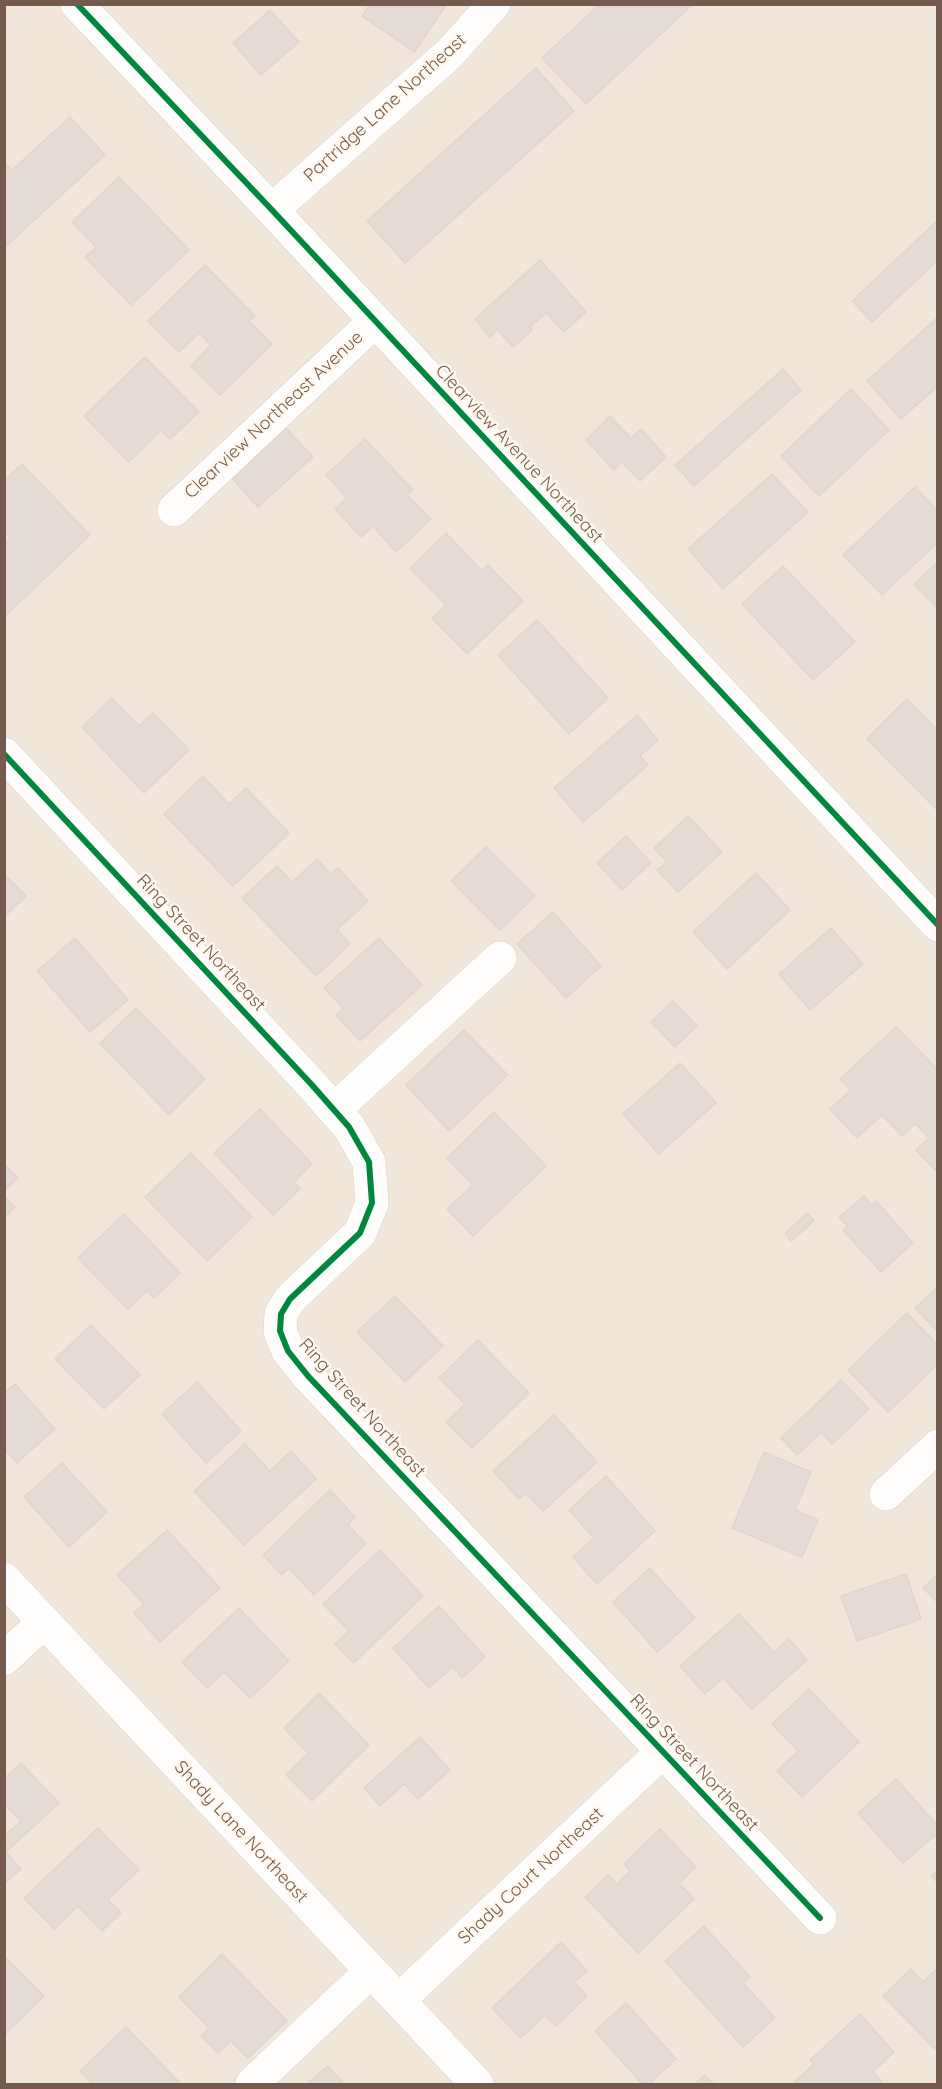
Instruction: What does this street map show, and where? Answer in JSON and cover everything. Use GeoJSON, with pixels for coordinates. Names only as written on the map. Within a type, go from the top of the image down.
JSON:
{"type":"FeatureCollection","features":[{"type":"Feature","properties":{"kind":"street","name":"Clearview Avenue Northeast"},"geometry":{"type":"LineString","coordinates":[[77,4],[938,925]]}},
{"type":"Feature","properties":{"kind":"street","name":"Partridge Lane Northeast"},"geometry":{"type":"LineString","coordinates":[[272,210],[449,54],[494,4]]}},
{"type":"Feature","properties":{"kind":"street","name":"Clearview Northeast Avenue"},"geometry":{"type":"LineString","coordinates":[[174,510],[375,321]]}},
{"type":"Feature","properties":{"kind":"street","name":"Ring Street Northeast"},"geometry":{"type":"LineString","coordinates":[[4,754],[304,1076],[349,1127],[369,1162],[372,1203],[360,1233],[290,1299],[281,1314],[280,1331],[288,1352],[820,1918]]}},
{"type":"Feature","properties":{"kind":"street"},"geometry":{"type":"LineString","coordinates":[[334,1110],[500,958]]}},
{"type":"Feature","properties":{"kind":"street"},"geometry":{"type":"LineString","coordinates":[[886,1494],[938,1446]]}},
{"type":"Feature","properties":{"kind":"street","name":"Shady Lane Northeast"},"geometry":{"type":"LineString","coordinates":[[4,1579],[477,2085]]}},
{"type":"Feature","properties":{"kind":"street"},"geometry":{"type":"LineString","coordinates":[[4,1659],[44,1622]]}},
{"type":"Feature","properties":{"kind":"street","name":"Shady Court Northeast"},"geometry":{"type":"LineString","coordinates":[[399,2000],[662,1752]]}},
{"type":"Feature","properties":{"kind":"street"},"geometry":{"type":"LineString","coordinates":[[252,2085],[371,1971]]}},
{"type":"Feature","properties":{"kind":"shaded area"},"geometry":{"type":"Polygon","coordinates":[[[5,5],[937,5],[937,2084],[5,2084],[5,5]]]}},
{"type":"Feature","properties":{"kind":"building"},"geometry":{"type":"Polygon","coordinates":[[[370,4],[447,4],[414,52],[362,16],[370,4]]]}},
{"type":"Feature","properties":{"kind":"building"},"geometry":{"type":"Polygon","coordinates":[[[600,4],[693,4],[586,104],[542,58],[600,4]]]}},
{"type":"Feature","properties":{"kind":"building"},"geometry":{"type":"Polygon","coordinates":[[[270,10],[299,42],[261,75],[233,43],[270,10]]]}},
{"type":"Feature","properties":{"kind":"building"},"geometry":{"type":"Polygon","coordinates":[[[536,68],[574,111],[405,263],[367,221],[536,68]]]}},
{"type":"Feature","properties":{"kind":"building"},"geometry":{"type":"Polygon","coordinates":[[[70,117],[105,155],[4,248],[4,162],[12,170],[70,117]]]}},
{"type":"Feature","properties":{"kind":"building"},"geometry":{"type":"Polygon","coordinates":[[[119,177],[189,250],[131,305],[85,257],[96,247],[72,222],[119,177]]]}},
{"type":"Feature","properties":{"kind":"building"},"geometry":{"type":"Polygon","coordinates":[[[938,220],[938,260],[872,322],[852,301],[938,220]]]}},
{"type":"Feature","properties":{"kind":"building"},"geometry":{"type":"Polygon","coordinates":[[[540,260],[586,312],[564,332],[546,313],[513,347],[497,330],[490,337],[475,319],[540,260]]]}},
{"type":"Feature","properties":{"kind":"building"},"geometry":{"type":"Polygon","coordinates":[[[205,265],[255,316],[249,321],[272,344],[220,395],[191,366],[211,345],[199,333],[179,352],[148,321],[205,265]]]}},
{"type":"Feature","properties":{"kind":"building"},"geometry":{"type":"Polygon","coordinates":[[[938,317],[938,386],[901,419],[867,381],[938,317]]]}},
{"type":"Feature","properties":{"kind":"building"},"geometry":{"type":"Polygon","coordinates":[[[145,357],[199,412],[170,439],[161,430],[129,462],[84,416],[145,357]]]}},
{"type":"Feature","properties":{"kind":"building"},"geometry":{"type":"Polygon","coordinates":[[[783,369],[801,390],[694,486],[675,465],[783,369]]]}},
{"type":"Feature","properties":{"kind":"building"},"geometry":{"type":"Polygon","coordinates":[[[851,389],[889,430],[819,496],[781,456],[851,389]]]}},
{"type":"Feature","properties":{"kind":"building"},"geometry":{"type":"Polygon","coordinates":[[[610,416],[631,438],[641,429],[666,457],[640,481],[622,462],[614,470],[586,440],[610,416]]]}},
{"type":"Feature","properties":{"kind":"building"},"geometry":{"type":"Polygon","coordinates":[[[286,428],[313,457],[258,507],[231,477],[286,428]]]}},
{"type":"Feature","properties":{"kind":"building"},"geometry":{"type":"Polygon","coordinates":[[[365,439],[413,490],[407,495],[431,519],[396,552],[373,526],[361,537],[335,509],[347,498],[326,475],[365,439]]]}},
{"type":"Feature","properties":{"kind":"building"},"geometry":{"type":"Polygon","coordinates":[[[22,464],[90,535],[4,617],[4,544],[10,538],[4,532],[4,480],[22,464]]]}},
{"type":"Feature","properties":{"kind":"building"},"geometry":{"type":"Polygon","coordinates":[[[772,474],[808,512],[723,589],[688,549],[772,474]]]}},
{"type":"Feature","properties":{"kind":"building"},"geometry":{"type":"Polygon","coordinates":[[[915,487],[938,511],[938,542],[882,595],[843,555],[915,487]]]}},
{"type":"Feature","properties":{"kind":"building"},"geometry":{"type":"Polygon","coordinates":[[[446,533],[482,571],[488,565],[523,601],[467,654],[432,618],[446,605],[410,568],[446,533]]]}},
{"type":"Feature","properties":{"kind":"building"},"geometry":{"type":"Polygon","coordinates":[[[938,562],[938,609],[914,584],[938,562]]]}},
{"type":"Feature","properties":{"kind":"building"},"geometry":{"type":"Polygon","coordinates":[[[783,566],[855,642],[813,680],[742,604],[783,566]]]}},
{"type":"Feature","properties":{"kind":"building"},"geometry":{"type":"Polygon","coordinates":[[[537,620],[608,698],[569,734],[498,655],[537,620]]]}},
{"type":"Feature","properties":{"kind":"building"},"geometry":{"type":"Polygon","coordinates":[[[112,698],[139,726],[153,713],[189,750],[144,793],[82,727],[112,698]]]}},
{"type":"Feature","properties":{"kind":"building"},"geometry":{"type":"Polygon","coordinates":[[[907,699],[938,731],[938,811],[867,739],[907,699]]]}},
{"type":"Feature","properties":{"kind":"building"},"geometry":{"type":"Polygon","coordinates":[[[637,715],[658,740],[640,756],[648,765],[583,822],[554,788],[637,715]]]}},
{"type":"Feature","properties":{"kind":"building"},"geometry":{"type":"Polygon","coordinates":[[[203,776],[229,804],[246,788],[289,833],[233,886],[164,814],[203,776]]]}},
{"type":"Feature","properties":{"kind":"building"},"geometry":{"type":"Polygon","coordinates":[[[688,816],[722,852],[678,892],[657,870],[667,862],[654,848],[688,816]]]}},
{"type":"Feature","properties":{"kind":"building"},"geometry":{"type":"Polygon","coordinates":[[[626,836],[651,863],[622,890],[597,863],[626,836]]]}},
{"type":"Feature","properties":{"kind":"building"},"geometry":{"type":"Polygon","coordinates":[[[486,847],[535,896],[500,930],[451,881],[486,847]]]}},
{"type":"Feature","properties":{"kind":"building"},"geometry":{"type":"Polygon","coordinates":[[[317,859],[331,874],[338,868],[368,901],[337,930],[350,944],[316,976],[242,898],[277,866],[292,882],[317,859]]]}},
{"type":"Feature","properties":{"kind":"building"},"geometry":{"type":"Polygon","coordinates":[[[756,873],[790,910],[727,969],[693,932],[756,873]]]}},
{"type":"Feature","properties":{"kind":"building"},"geometry":{"type":"Polygon","coordinates":[[[4,874],[26,896],[4,917],[4,874]]]}},
{"type":"Feature","properties":{"kind":"building"},"geometry":{"type":"Polygon","coordinates":[[[553,912],[601,966],[566,998],[517,944],[553,912]]]}},
{"type":"Feature","properties":{"kind":"building"},"geometry":{"type":"Polygon","coordinates":[[[831,928],[863,964],[810,1010],[779,974],[831,928]]]}},
{"type":"Feature","properties":{"kind":"building"},"geometry":{"type":"Polygon","coordinates":[[[75,938],[128,1000],[90,1032],[37,971],[75,938]]]}},
{"type":"Feature","properties":{"kind":"building"},"geometry":{"type":"Polygon","coordinates":[[[379,938],[422,985],[360,1041],[336,1015],[343,1008],[324,988],[379,938]]]}},
{"type":"Feature","properties":{"kind":"building"},"geometry":{"type":"Polygon","coordinates":[[[673,1001],[697,1026],[675,1047],[651,1022],[673,1001]]]}},
{"type":"Feature","properties":{"kind":"building"},"geometry":{"type":"Polygon","coordinates":[[[136,1008],[205,1079],[169,1115],[100,1043],[136,1008]]]}},
{"type":"Feature","properties":{"kind":"building"},"geometry":{"type":"Polygon","coordinates":[[[896,1027],[938,1070],[938,1173],[916,1150],[929,1138],[915,1124],[902,1136],[882,1115],[857,1138],[830,1109],[851,1090],[840,1079],[896,1027]]]}},
{"type":"Feature","properties":{"kind":"building"},"geometry":{"type":"Polygon","coordinates":[[[464,1030],[508,1075],[449,1131],[406,1085],[464,1030]]]}},
{"type":"Feature","properties":{"kind":"building"},"geometry":{"type":"Polygon","coordinates":[[[680,1063],[716,1103],[659,1154],[623,1114],[680,1063]]]}},
{"type":"Feature","properties":{"kind":"building"},"geometry":{"type":"Polygon","coordinates":[[[260,1109],[312,1164],[294,1182],[300,1189],[273,1215],[214,1153],[260,1109]]]}},
{"type":"Feature","properties":{"kind":"building"},"geometry":{"type":"Polygon","coordinates":[[[494,1112],[546,1166],[473,1236],[447,1209],[473,1185],[447,1158],[494,1112]]]}},
{"type":"Feature","properties":{"kind":"building"},"geometry":{"type":"Polygon","coordinates":[[[191,1153],[252,1217],[207,1261],[145,1197],[191,1153]]]}},
{"type":"Feature","properties":{"kind":"building"},"geometry":{"type":"Polygon","coordinates":[[[4,1164],[18,1178],[4,1191],[4,1164]]]}},
{"type":"Feature","properties":{"kind":"building"},"geometry":{"type":"Polygon","coordinates":[[[4,1196],[15,1207],[4,1218],[4,1196]]]}},
{"type":"Feature","properties":{"kind":"building"},"geometry":{"type":"Polygon","coordinates":[[[864,1196],[872,1205],[876,1201],[913,1243],[881,1272],[843,1230],[848,1226],[839,1217],[864,1196]]]}},
{"type":"Feature","properties":{"kind":"building"},"geometry":{"type":"Polygon","coordinates":[[[807,1213],[814,1221],[791,1241],[785,1234],[807,1213]]]}},
{"type":"Feature","properties":{"kind":"building"},"geometry":{"type":"Polygon","coordinates":[[[124,1214],[180,1273],[154,1298],[147,1291],[128,1309],[78,1258],[124,1214]]]}},
{"type":"Feature","properties":{"kind":"building"},"geometry":{"type":"Polygon","coordinates":[[[938,1287],[938,1332],[915,1308],[938,1287]]]}},
{"type":"Feature","properties":{"kind":"building"},"geometry":{"type":"Polygon","coordinates":[[[395,1296],[443,1346],[405,1382],[357,1332],[395,1296]]]}},
{"type":"Feature","properties":{"kind":"building"},"geometry":{"type":"Polygon","coordinates":[[[907,1313],[938,1345],[938,1364],[888,1412],[848,1370],[907,1313]]]}},
{"type":"Feature","properties":{"kind":"building"},"geometry":{"type":"Polygon","coordinates":[[[91,1325],[140,1375],[104,1409],[55,1359],[91,1325]]]}},
{"type":"Feature","properties":{"kind":"building"},"geometry":{"type":"Polygon","coordinates":[[[478,1340],[529,1393],[472,1448],[446,1422],[465,1404],[439,1378],[478,1340]]]}},
{"type":"Feature","properties":{"kind":"building"},"geometry":{"type":"Polygon","coordinates":[[[841,1380],[869,1409],[832,1444],[821,1432],[797,1455],[781,1438],[841,1380]]]}},
{"type":"Feature","properties":{"kind":"building"},"geometry":{"type":"Polygon","coordinates":[[[197,1382],[241,1431],[206,1463],[162,1414],[197,1382]]]}},
{"type":"Feature","properties":{"kind":"building"},"geometry":{"type":"Polygon","coordinates":[[[15,1384],[55,1429],[17,1463],[4,1449],[4,1393],[15,1384]]]}},
{"type":"Feature","properties":{"kind":"building"},"geometry":{"type":"Polygon","coordinates":[[[554,1415],[597,1462],[543,1511],[526,1493],[519,1499],[493,1471],[554,1415]]]}},
{"type":"Feature","properties":{"kind":"building"},"geometry":{"type":"Polygon","coordinates":[[[245,1444],[270,1471],[291,1451],[316,1479],[244,1545],[194,1491],[245,1444]]]}},
{"type":"Feature","properties":{"kind":"building"},"geometry":{"type":"Polygon","coordinates":[[[764,1452],[811,1472],[795,1510],[818,1520],[802,1557],[732,1528],[764,1452]]]}},
{"type":"Feature","properties":{"kind":"building"},"geometry":{"type":"Polygon","coordinates":[[[62,1463],[107,1512],[69,1547],[24,1497],[62,1463]]]}},
{"type":"Feature","properties":{"kind":"building"},"geometry":{"type":"Polygon","coordinates":[[[606,1476],[655,1531],[597,1584],[573,1557],[594,1538],[569,1510],[606,1476]]]}},
{"type":"Feature","properties":{"kind":"building"},"geometry":{"type":"Polygon","coordinates":[[[330,1490],[355,1517],[348,1525],[366,1544],[314,1595],[289,1568],[282,1575],[263,1555],[330,1490]]]}},
{"type":"Feature","properties":{"kind":"building"},"geometry":{"type":"Polygon","coordinates":[[[167,1530],[220,1588],[160,1642],[134,1613],[144,1604],[117,1575],[167,1530]]]}},
{"type":"Feature","properties":{"kind":"building"},"geometry":{"type":"Polygon","coordinates":[[[380,1550],[423,1596],[354,1663],[335,1644],[349,1631],[323,1604],[380,1550]]]}},
{"type":"Feature","properties":{"kind":"building"},"geometry":{"type":"Polygon","coordinates":[[[650,1568],[695,1618],[657,1652],[613,1602],[650,1568]]]}},
{"type":"Feature","properties":{"kind":"building"},"geometry":{"type":"Polygon","coordinates":[[[906,1574],[921,1619],[857,1641],[841,1596],[906,1574]]]}},
{"type":"Feature","properties":{"kind":"building"},"geometry":{"type":"Polygon","coordinates":[[[938,1574],[938,1603],[923,1588],[938,1574]]]}},
{"type":"Feature","properties":{"kind":"building"},"geometry":{"type":"Polygon","coordinates":[[[439,1606],[485,1657],[462,1678],[453,1667],[429,1688],[393,1648],[439,1606]]]}},
{"type":"Feature","properties":{"kind":"building"},"geometry":{"type":"Polygon","coordinates":[[[239,1608],[289,1661],[250,1698],[224,1672],[207,1688],[182,1662],[239,1608]]]}},
{"type":"Feature","properties":{"kind":"building"},"geometry":{"type":"Polygon","coordinates":[[[739,1614],[774,1652],[789,1639],[807,1660],[752,1709],[723,1678],[705,1694],[680,1666],[739,1614]]]}},
{"type":"Feature","properties":{"kind":"building"},"geometry":{"type":"Polygon","coordinates":[[[809,1689],[859,1742],[802,1797],[777,1771],[798,1751],[772,1724],[809,1689]]]}},
{"type":"Feature","properties":{"kind":"building"},"geometry":{"type":"Polygon","coordinates":[[[319,1693],[369,1745],[312,1801],[286,1775],[308,1753],[284,1728],[319,1693]]]}},
{"type":"Feature","properties":{"kind":"building"},"geometry":{"type":"Polygon","coordinates":[[[420,1737],[450,1770],[418,1799],[404,1784],[380,1806],[364,1788],[420,1737]]]}},
{"type":"Feature","properties":{"kind":"building"},"geometry":{"type":"Polygon","coordinates":[[[21,1763],[59,1803],[6,1852],[21,1869],[4,1884],[4,1836],[21,1821],[4,1804],[4,1779],[21,1763]]]}},
{"type":"Feature","properties":{"kind":"building"},"geometry":{"type":"Polygon","coordinates":[[[896,1779],[938,1826],[938,1833],[903,1863],[858,1813],[896,1779]]]}},
{"type":"Feature","properties":{"kind":"building"},"geometry":{"type":"Polygon","coordinates":[[[98,1828],[139,1870],[108,1899],[121,1913],[102,1931],[78,1906],[54,1929],[24,1898],[98,1828]]]}},
{"type":"Feature","properties":{"kind":"building"},"geometry":{"type":"Polygon","coordinates":[[[660,1829],[696,1867],[679,1883],[694,1899],[638,1953],[585,1897],[608,1875],[617,1884],[630,1871],[624,1864],[660,1829]]]}},
{"type":"Feature","properties":{"kind":"building"},"geometry":{"type":"Polygon","coordinates":[[[938,1870],[938,1883],[931,1876],[938,1870]]]}},
{"type":"Feature","properties":{"kind":"building"},"geometry":{"type":"Polygon","coordinates":[[[704,1926],[750,1977],[743,1983],[775,2018],[743,2047],[665,1961],[704,1926]]]}},
{"type":"Feature","properties":{"kind":"building"},"geometry":{"type":"Polygon","coordinates":[[[561,1942],[587,1971],[574,1982],[587,1996],[556,2026],[545,2015],[521,2038],[492,2008],[561,1942]]]}},
{"type":"Feature","properties":{"kind":"building"},"geometry":{"type":"Polygon","coordinates":[[[222,1954],[287,2021],[248,2058],[231,2041],[218,2053],[201,2036],[209,2028],[179,1997],[222,1954]]]}},
{"type":"Feature","properties":{"kind":"building"},"geometry":{"type":"Polygon","coordinates":[[[4,1956],[44,1996],[4,2035],[4,1956]]]}},
{"type":"Feature","properties":{"kind":"building"},"geometry":{"type":"Polygon","coordinates":[[[938,1968],[938,2046],[935,2049],[883,1996],[911,1969],[923,1982],[938,1968]]]}},
{"type":"Feature","properties":{"kind":"building"},"geometry":{"type":"Polygon","coordinates":[[[626,2003],[676,2059],[649,2084],[642,2084],[595,2031],[626,2003]]]}},
{"type":"Feature","properties":{"kind":"building"},"geometry":{"type":"Polygon","coordinates":[[[860,2014],[894,2052],[873,2072],[882,2082],[880,2084],[792,2084],[814,2064],[810,2060],[860,2014]]]}},
{"type":"Feature","properties":{"kind":"building"},"geometry":{"type":"Polygon","coordinates":[[[126,2027],[181,2084],[93,2084],[80,2071],[126,2027]]]}},
{"type":"Feature","properties":{"kind":"building"},"geometry":{"type":"Polygon","coordinates":[[[328,2066],[344,2084],[307,2084],[328,2066]]]}},
{"type":"Feature","properties":{"kind":"building"},"geometry":{"type":"Polygon","coordinates":[[[705,2075],[714,2084],[695,2084],[705,2075]]]}},
{"type":"Feature","properties":{"kind":"cycle path"},"geometry":{"type":"LineString","coordinates":[[77,4],[938,925]]}},
{"type":"Feature","properties":{"kind":"cycle path"},"geometry":{"type":"LineString","coordinates":[[4,754],[312,1085],[349,1127],[369,1162],[372,1203],[360,1233],[290,1299],[281,1314],[280,1331],[288,1351],[308,1376],[820,1918]]}}]}
